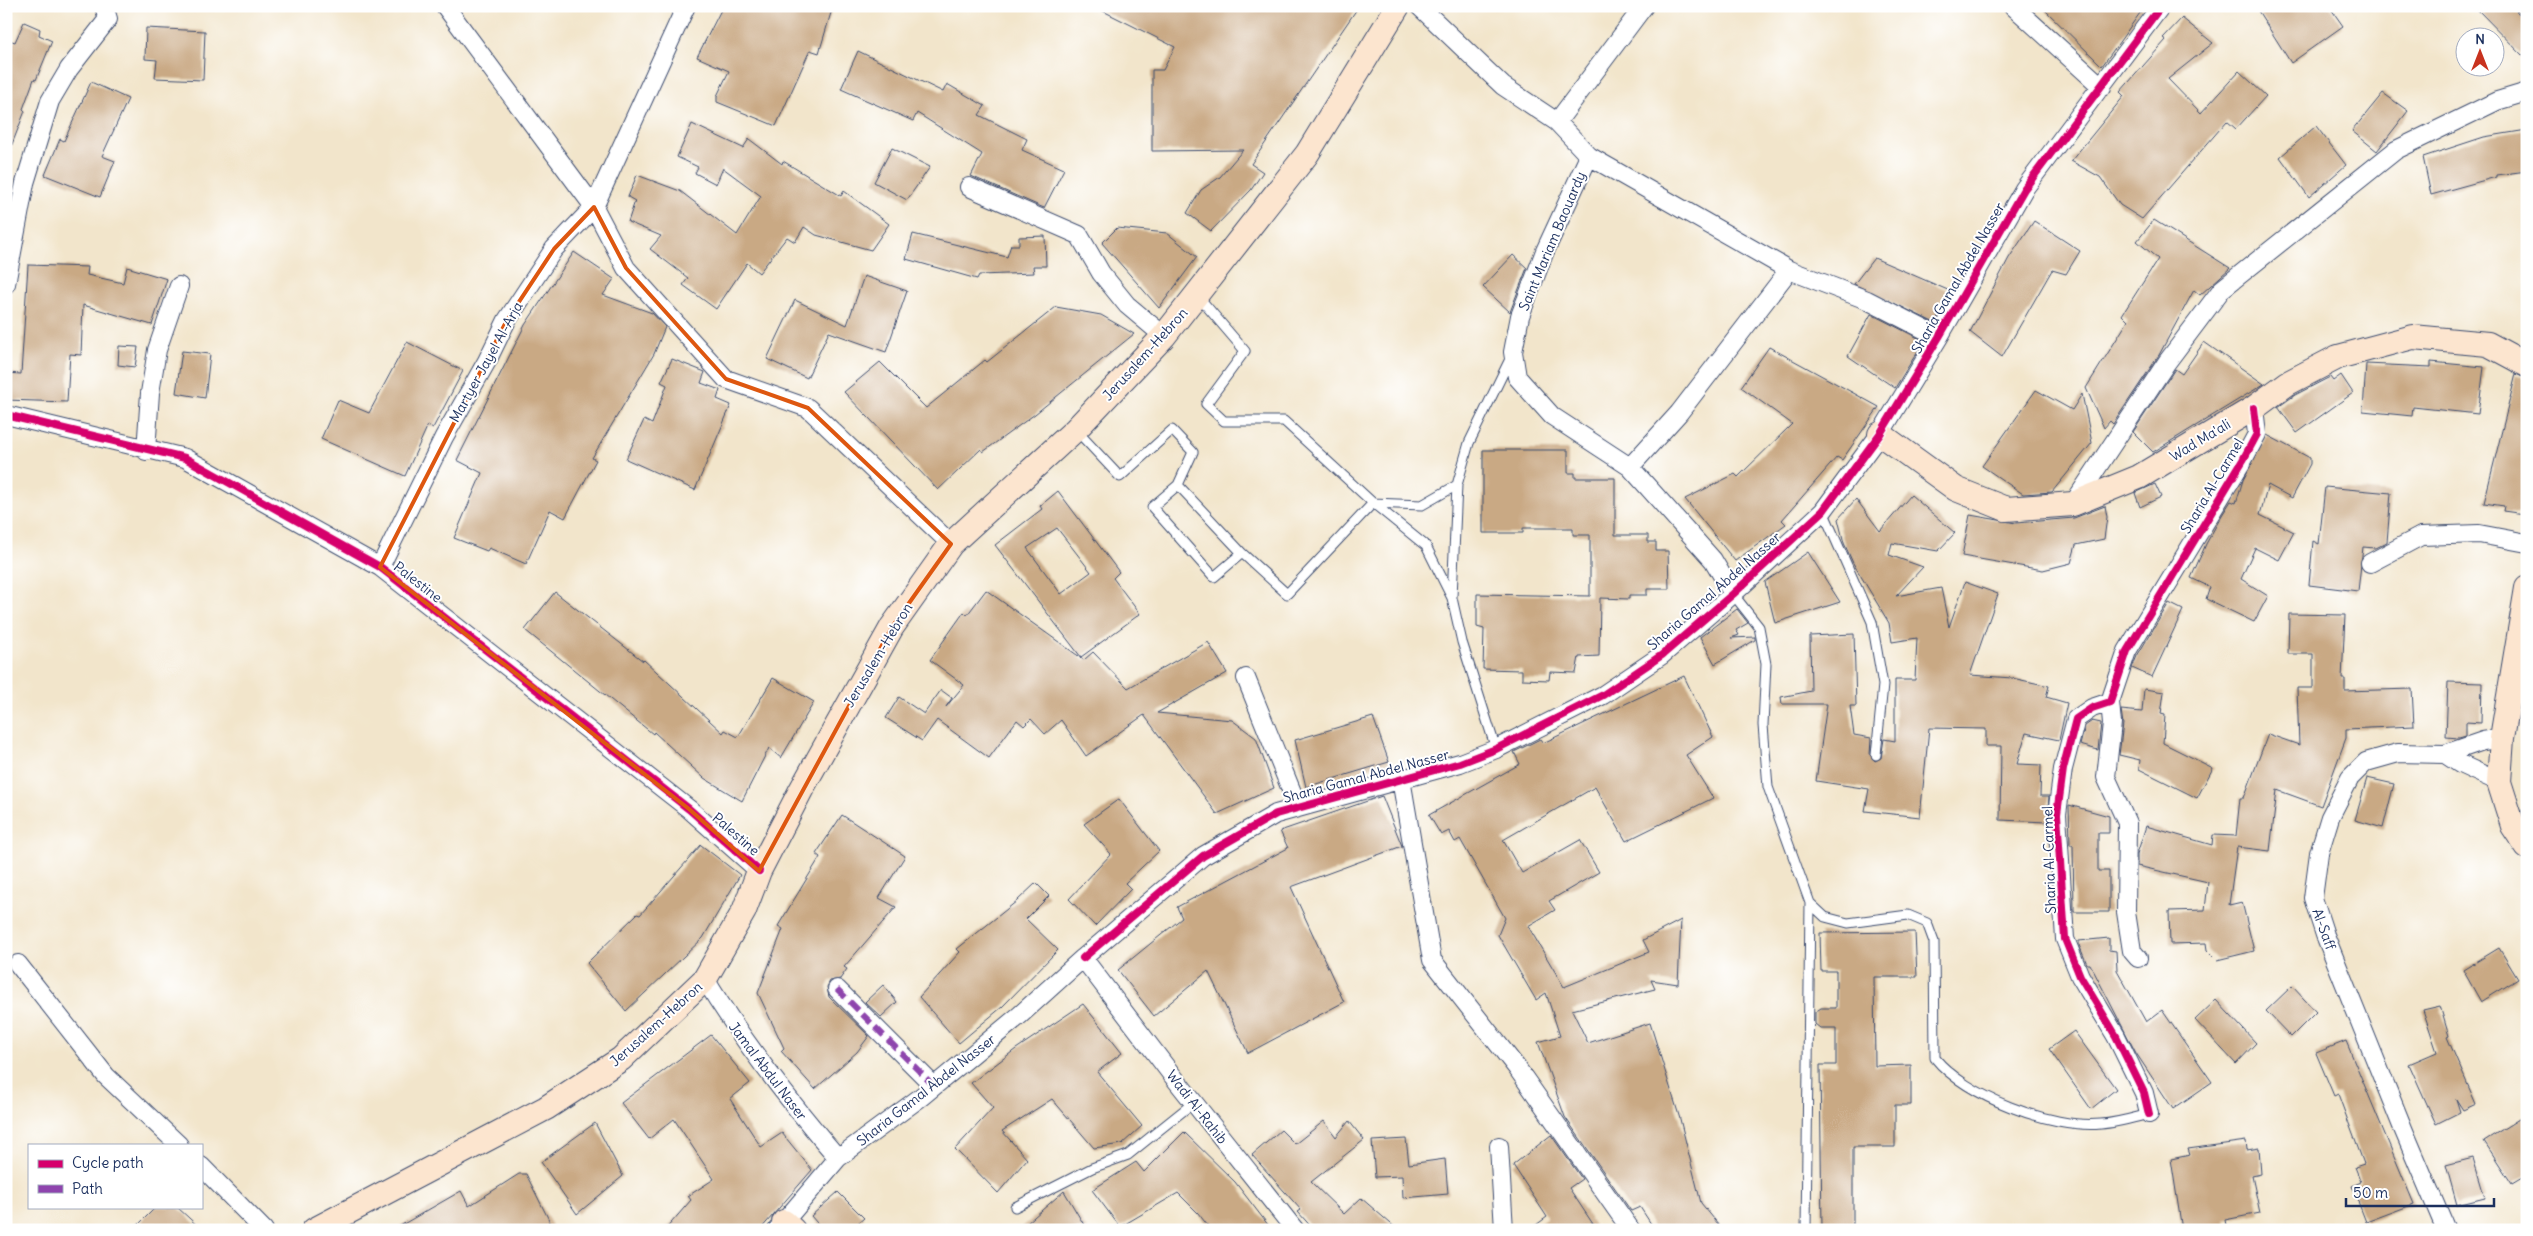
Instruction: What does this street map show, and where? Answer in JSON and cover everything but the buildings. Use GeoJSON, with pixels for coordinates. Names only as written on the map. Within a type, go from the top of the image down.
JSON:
{"type":"FeatureCollection","features":[{"type":"Feature","properties":{"kind":"main road","name":"Jerusalem-Hebron"},"geometry":{"type":"LineString","coordinates":[[314,1230],[546,1108],[621,1059],[705,979],[744,911],[758,871],[840,717],[892,627],[951,544],[1076,430],[1164,336],[1307,154],[1398,6]]}},
{"type":"Feature","properties":{"kind":"main road","name":"Wad Ma'ali"},"geometry":{"type":"LineString","coordinates":[[1880,434],[1956,490],[2006,509],[2073,504],[2139,477],[2254,408],[2288,383],[2338,356],[2413,337],[2488,344],[2527,365]]}},
{"type":"Feature","properties":{"kind":"main road"},"geometry":{"type":"LineString","coordinates":[[2527,588],[2502,738],[2499,782],[2513,826],[2527,846]]}},
{"type":"Feature","properties":{"kind":"street"},"geometry":{"type":"LineString","coordinates":[[6,284],[25,183],[50,101],[69,69],[108,19],[104,6]]}},
{"type":"Feature","properties":{"kind":"street"},"geometry":{"type":"LineString","coordinates":[[445,6],[594,207],[626,268],[726,379],[808,408],[951,544]]}},
{"type":"Feature","properties":{"kind":"street","name":"Martyer Jayel Al-Arja"},"geometry":{"type":"LineString","coordinates":[[380,567],[444,437],[487,361],[507,320],[554,249],[594,207],[686,6]]}},
{"type":"Feature","properties":{"kind":"street"},"geometry":{"type":"LineString","coordinates":[[1418,6],[1503,86],[1557,122],[1589,156],[1789,270],[1867,300],[1939,337]]}},
{"type":"Feature","properties":{"kind":"street"},"geometry":{"type":"LineString","coordinates":[[1557,122],[1644,6]]}},
{"type":"Feature","properties":{"kind":"street"},"geometry":{"type":"LineString","coordinates":[[2014,6],[2102,87]]}},
{"type":"Feature","properties":{"kind":"street","name":"Sharia Gamal Abdel Nasser"},"geometry":{"type":"LineString","coordinates":[[785,1227],[838,1158],[934,1086],[1020,1015],[1082,958],[1203,856],[1276,814],[1460,763],[1496,749],[1604,695],[1662,655],[1733,594],[1823,511],[1880,434],[1939,337],[2024,189],[2162,6]]}},
{"type":"Feature","properties":{"kind":"street"},"geometry":{"type":"LineString","coordinates":[[2073,504],[2167,362],[2222,289],[2396,150],[2497,101],[2527,92]]}},
{"type":"Feature","properties":{"kind":"street","name":"Saint Mariam Baouardy"},"geometry":{"type":"LineString","coordinates":[[1589,156],[1545,251],[1520,316],[1514,352],[1516,377],[1530,395],[1552,416],[1630,467],[1713,560],[1733,594]]}},
{"type":"Feature","properties":{"kind":"street"},"geometry":{"type":"LineString","coordinates":[[969,187],[1079,235],[1101,273],[1127,305],[1164,336]]}},
{"type":"Feature","properties":{"kind":"street"},"geometry":{"type":"LineString","coordinates":[[1630,467],[1680,413],[1789,270]]}},
{"type":"Feature","properties":{"kind":"street"},"geometry":{"type":"LineString","coordinates":[[146,451],[150,393],[157,350],[179,286]]}},
{"type":"Feature","properties":{"kind":"street","name":"Sharia Al-Carmel"},"geometry":{"type":"LineString","coordinates":[[2150,1114],[2144,1093],[2116,1036],[2080,976],[2065,940],[2057,814],[2063,769],[2076,719],[2092,708],[2110,702],[2128,651],[2257,434],[2254,408]]}},
{"type":"Feature","properties":{"kind":"street","name":"Palestine"},"geometry":{"type":"LineString","coordinates":[[6,415],[146,451],[185,458],[380,567],[689,810],[758,871]]}},
{"type":"Feature","properties":{"kind":"street"},"geometry":{"type":"LineString","coordinates":[[2370,563],[2421,536],[2479,534],[2527,543]]}},
{"type":"Feature","properties":{"kind":"street"},"geometry":{"type":"LineString","coordinates":[[1246,678],[1298,808]]}},
{"type":"Feature","properties":{"kind":"street"},"geometry":{"type":"LineString","coordinates":[[2110,702],[2112,723],[2106,777],[2127,823],[2126,912],[2132,951],[2138,958]]}},
{"type":"Feature","properties":{"kind":"street"},"geometry":{"type":"LineString","coordinates":[[2445,754],[2483,741],[2502,738]]}},
{"type":"Feature","properties":{"kind":"street","name":"Al-Saff"},"geometry":{"type":"LineString","coordinates":[[2446,1230],[2325,935],[2313,898],[2319,853],[2327,826],[2350,778],[2366,762],[2398,753],[2445,754],[2460,764],[2499,782]]}},
{"type":"Feature","properties":{"kind":"street"},"geometry":{"type":"LineString","coordinates":[[1401,779],[1432,960],[1516,1068],[1631,1230]]}},
{"type":"Feature","properties":{"kind":"street","name":"Wadi Al-Rahib"},"geometry":{"type":"LineString","coordinates":[[1082,958],[1193,1103],[1295,1230]]}},
{"type":"Feature","properties":{"kind":"street"},"geometry":{"type":"LineString","coordinates":[[18,964],[106,1076],[178,1144]]}},
{"type":"Feature","properties":{"kind":"street","name":"Jamal Abdul Naser"},"geometry":{"type":"LineString","coordinates":[[705,979],[733,1026],[774,1083],[838,1158]]}},
{"type":"Feature","properties":{"kind":"street"},"geometry":{"type":"LineString","coordinates":[[837,989],[934,1086]]}},
{"type":"Feature","properties":{"kind":"street"},"geometry":{"type":"LineString","coordinates":[[1499,1146],[1504,1230]]}},
{"type":"Feature","properties":{"kind":"street"},"geometry":{"type":"LineString","coordinates":[[202,1167],[264,1230]]}},
{"type":"Feature","properties":{"kind":"lane"},"geometry":{"type":"LineString","coordinates":[[1197,295],[1246,351],[1206,404],[1224,421],[1284,421],[1372,503],[1426,546],[1452,598],[1462,642],[1496,749]]}},
{"type":"Feature","properties":{"kind":"lane"},"geometry":{"type":"LineString","coordinates":[[1452,598],[1457,485],[1470,442],[1514,352]]}},
{"type":"Feature","properties":{"kind":"lane"},"geometry":{"type":"LineString","coordinates":[[1076,430],[1120,477],[1172,430],[1192,452],[1178,485],[1152,507],[1214,577],[1242,553]]}},
{"type":"Feature","properties":{"kind":"lane"},"geometry":{"type":"LineString","coordinates":[[1178,485],[1242,553],[1287,594],[1372,503],[1422,505],[1457,485]]}},
{"type":"Feature","properties":{"kind":"lane"},"geometry":{"type":"LineString","coordinates":[[1823,511],[1872,622],[1883,685],[1876,755]]}},
{"type":"Feature","properties":{"kind":"lane"},"geometry":{"type":"LineString","coordinates":[[1733,594],[1759,627],[1766,664],[1763,725],[1768,787],[1810,903],[1806,1230]]}},
{"type":"Feature","properties":{"kind":"lane"},"geometry":{"type":"LineString","coordinates":[[1810,903],[1825,917],[1848,922],[1908,915],[1927,922],[1934,942],[1935,1058],[1945,1071],[1972,1090],[2055,1122],[2100,1124],[2150,1114]]}},
{"type":"Feature","properties":{"kind":"lane"},"geometry":{"type":"LineString","coordinates":[[1015,1207],[1092,1168],[1128,1154],[1193,1103]]}},
{"type":"Feature","properties":{"kind":"highlighted area"},"geometry":{"type":"Polygon","coordinates":[[[594,207],[626,268],[726,379],[808,408],[951,544],[892,627],[759,871],[689,809],[380,567],[507,320],[554,249],[594,207]]]}},
{"type":"Feature","properties":{"kind":"marked path"},"geometry":{"type":"LineString","coordinates":[[837,989],[934,1086]]}},
{"type":"Feature","properties":{"kind":"cycle path"},"geometry":{"type":"LineString","coordinates":[[1083,958],[1203,856],[1276,814],[1460,763],[1496,749],[1603,695],[1662,655],[1733,594],[1823,511],[1880,434],[1939,337],[2024,189],[2161,6]]}},
{"type":"Feature","properties":{"kind":"cycle path"},"geometry":{"type":"LineString","coordinates":[[2149,1114],[2144,1093],[2116,1036],[2080,976],[2065,939],[2057,814],[2063,769],[2076,719],[2092,708],[2110,702],[2127,651],[2257,434],[2254,408]]}},
{"type":"Feature","properties":{"kind":"cycle path"},"geometry":{"type":"LineString","coordinates":[[6,415],[185,458],[380,567],[689,809],[759,871]]}}]}
